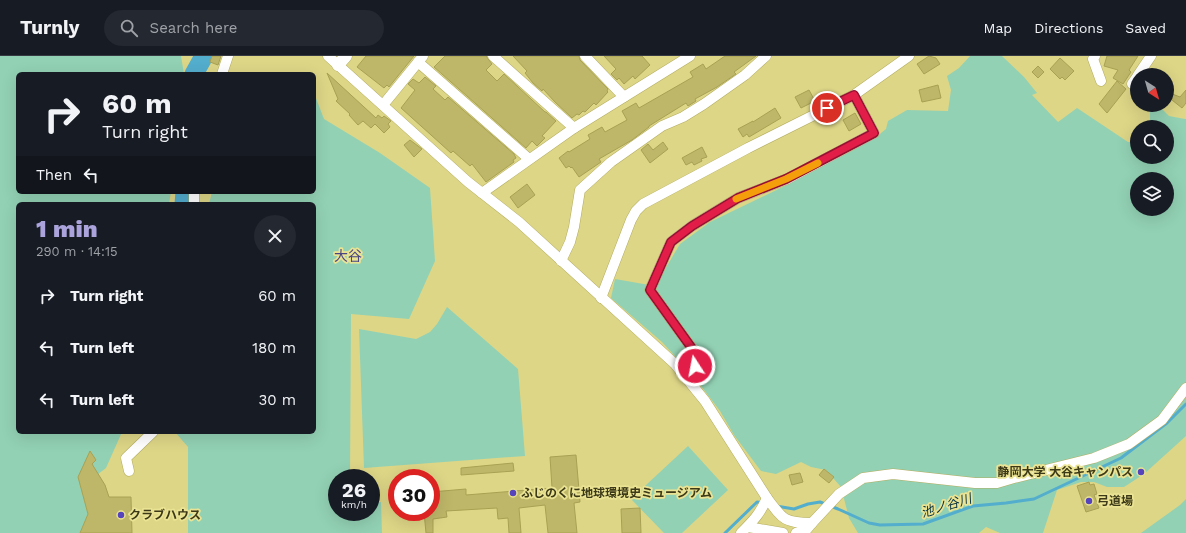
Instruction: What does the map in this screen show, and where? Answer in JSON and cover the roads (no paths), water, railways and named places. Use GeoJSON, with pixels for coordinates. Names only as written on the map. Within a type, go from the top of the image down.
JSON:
{"type":"FeatureCollection","features":[{"type":"Feature","properties":{"kind":"street"},"geometry":{"type":"LineString","coordinates":[[223,72],[228,56]]}},
{"type":"Feature","properties":{"kind":"street"},"geometry":{"type":"LineString","coordinates":[[328,56],[342,61],[383,105],[482,193],[514,217],[675,364],[705,401],[777,513],[786,520],[794,523],[812,523]]}},
{"type":"Feature","properties":{"kind":"street"},"geometry":{"type":"LineString","coordinates":[[493,56],[574,128]]}},
{"type":"Feature","properties":{"kind":"street"},"geometry":{"type":"LineString","coordinates":[[585,56],[624,97]]}},
{"type":"Feature","properties":{"kind":"street"},"geometry":{"type":"LineString","coordinates":[[482,193],[574,128],[624,97],[677,59],[690,56]]}},
{"type":"Feature","properties":{"kind":"street"},"geometry":{"type":"LineString","coordinates":[[561,261],[570,242],[580,190],[611,162],[662,126],[683,117],[704,104],[745,75],[766,56]]}},
{"type":"Feature","properties":{"kind":"street"},"geometry":{"type":"LineString","coordinates":[[601,298],[631,220],[642,204],[854,95],[909,56]]}},
{"type":"Feature","properties":{"kind":"street"},"geometry":{"type":"LineString","coordinates":[[1095,56],[1093,59],[1101,81]]}},
{"type":"Feature","properties":{"kind":"street"},"geometry":{"type":"LineString","coordinates":[[1143,68],[1151,56]]}},
{"type":"Feature","properties":{"kind":"street"},"geometry":{"type":"LineString","coordinates":[[383,105],[421,59],[529,159]]}},
{"type":"Feature","properties":{"kind":"street"},"geometry":{"type":"LineString","coordinates":[[690,381],[695,366],[696,354],[650,290],[671,242],[692,226],[738,198],[786,179],[874,133],[854,95]]}},
{"type":"Feature","properties":{"kind":"street"},"geometry":{"type":"LineString","coordinates":[[796,533],[807,529],[839,494],[863,478],[893,474],[975,483],[997,483],[1094,458],[1129,444],[1157,424],[1162,420],[1186,388]]}},
{"type":"Feature","properties":{"kind":"street"},"geometry":{"type":"LineString","coordinates":[[129,470],[126,458],[151,434]]}},
{"type":"Feature","properties":{"kind":"street"},"geometry":{"type":"LineString","coordinates":[[744,530],[754,521],[767,498]]}},
{"type":"Feature","properties":{"kind":"street"},"geometry":{"type":"LineString","coordinates":[[744,530],[782,533]]}},
{"type":"Feature","properties":{"kind":"waterway"},"geometry":{"type":"LineString","coordinates":[[195,72],[204,56]]}},
{"type":"Feature","properties":{"kind":"waterway"},"geometry":{"type":"LineString","coordinates":[[184,202],[185,194]]}},
{"type":"Feature","properties":{"kind":"waterway","name":"池ノ谷川"},"geometry":{"type":"LineString","coordinates":[[776,506],[794,509],[820,502],[869,523],[880,525],[923,524],[973,506],[1034,499],[1121,458],[1167,423],[1186,404]]}},
{"type":"Feature","properties":{"kind":"waterway","name":"池ノ谷川"},"geometry":{"type":"LineString","coordinates":[[725,533],[757,502],[763,503]]}},
{"type":"Feature","properties":{"kind":"place","name":"静岡大学 大谷キャンパス"},"geometry":{"type":"Point","coordinates":[1141,472]}},
{"type":"Feature","properties":{"kind":"place","name":"ふじのくに地球環境史ミュージアム"},"geometry":{"type":"Point","coordinates":[513,493]}},
{"type":"Feature","properties":{"kind":"place","name":"弓道場"},"geometry":{"type":"Point","coordinates":[1089,501]}},
{"type":"Feature","properties":{"kind":"place","name":"クラブハウス"},"geometry":{"type":"Point","coordinates":[121,515]}},
{"type":"Feature","properties":{"kind":"district","name":"大谷"},"geometry":{"type":"Point","coordinates":[348,256]}}]}
